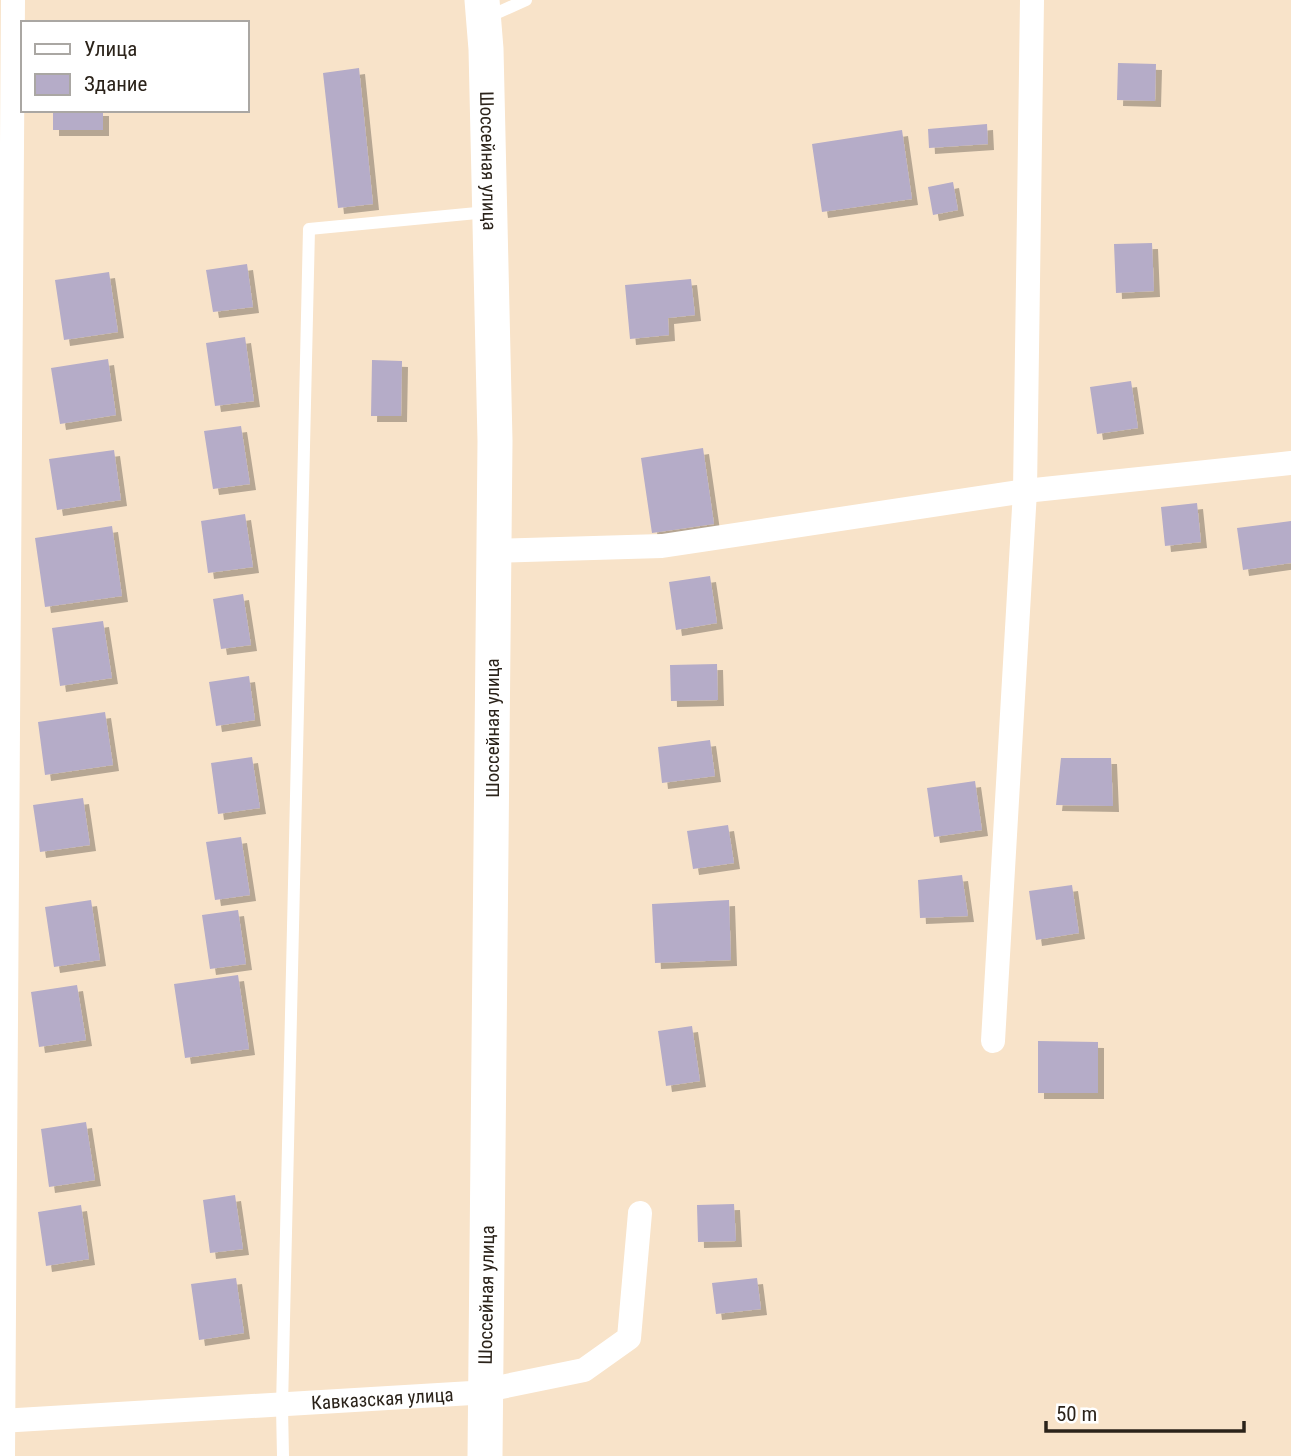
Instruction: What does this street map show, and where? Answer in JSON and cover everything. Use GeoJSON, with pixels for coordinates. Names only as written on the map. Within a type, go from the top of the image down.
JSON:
{"type":"FeatureCollection","features":[{"type":"Feature","properties":{"kind":"main road","name":"Шоссейная улица"},"geometry":{"type":"LineString","coordinates":[[478,6],[479,1392],[485,1456]]}},
{"type":"Feature","properties":{"kind":"main road","name":"Шоссейная улица"},"geometry":{"type":"LineString","coordinates":[[471,1456],[479,1392],[495,442],[478,6]]}},
{"type":"Feature","properties":{"kind":"street"},"geometry":{"type":"LineString","coordinates":[[3,1456],[13,0]]}},
{"type":"Feature","properties":{"kind":"street"},"geometry":{"type":"LineString","coordinates":[[993,1041],[1025,491],[1032,0]]}},
{"type":"Feature","properties":{"kind":"street"},"geometry":{"type":"LineString","coordinates":[[492,551],[662,545],[1025,491],[1291,463]]}},
{"type":"Feature","properties":{"kind":"street","name":"Кавказская улица"},"geometry":{"type":"LineString","coordinates":[[2,1421],[282,1407],[479,1392],[584,1370],[629,1338],[640,1213]]}},
{"type":"Feature","properties":{"kind":"lane"},"geometry":{"type":"LineString","coordinates":[[478,6],[526,0]]}},
{"type":"Feature","properties":{"kind":"lane"},"geometry":{"type":"LineString","coordinates":[[283,1456],[309,229],[477,213]]}},
{"type":"Feature","properties":{"kind":"building"},"geometry":{"type":"Polygon","coordinates":[[[1118,63],[1156,64],[1155,101],[1117,100],[1118,63]]]}},
{"type":"Feature","properties":{"kind":"building"},"geometry":{"type":"Polygon","coordinates":[[[359,68],[373,204],[338,208],[323,73],[359,68]]]}},
{"type":"Feature","properties":{"kind":"building"},"geometry":{"type":"Polygon","coordinates":[[[53,112],[103,112],[103,130],[53,130],[53,112]]]}},
{"type":"Feature","properties":{"kind":"building"},"geometry":{"type":"Polygon","coordinates":[[[987,124],[988,144],[929,148],[928,129],[987,124]]]}},
{"type":"Feature","properties":{"kind":"building"},"geometry":{"type":"Polygon","coordinates":[[[902,130],[912,199],[822,212],[812,144],[902,130]]]}},
{"type":"Feature","properties":{"kind":"building"},"geometry":{"type":"Polygon","coordinates":[[[953,182],[958,210],[933,215],[928,187],[953,182]]]}},
{"type":"Feature","properties":{"kind":"building"},"geometry":{"type":"Polygon","coordinates":[[[1152,243],[1154,291],[1116,293],[1114,244],[1152,243]]]}},
{"type":"Feature","properties":{"kind":"building"},"geometry":{"type":"Polygon","coordinates":[[[247,264],[253,307],[213,312],[206,270],[247,264]]]}},
{"type":"Feature","properties":{"kind":"building"},"geometry":{"type":"Polygon","coordinates":[[[109,272],[118,332],[64,340],[55,280],[109,272]]]}},
{"type":"Feature","properties":{"kind":"building"},"geometry":{"type":"Polygon","coordinates":[[[691,279],[695,315],[668,318],[669,335],[630,339],[625,285],[691,279]]]}},
{"type":"Feature","properties":{"kind":"building"},"geometry":{"type":"Polygon","coordinates":[[[245,337],[254,401],[215,406],[206,343],[245,337]]]}},
{"type":"Feature","properties":{"kind":"building"},"geometry":{"type":"Polygon","coordinates":[[[108,359],[116,415],[60,424],[51,368],[108,359]]]}},
{"type":"Feature","properties":{"kind":"building"},"geometry":{"type":"Polygon","coordinates":[[[372,360],[402,361],[401,416],[371,416],[372,360]]]}},
{"type":"Feature","properties":{"kind":"building"},"geometry":{"type":"Polygon","coordinates":[[[1131,381],[1138,428],[1097,434],[1090,387],[1131,381]]]}},
{"type":"Feature","properties":{"kind":"building"},"geometry":{"type":"Polygon","coordinates":[[[241,426],[250,484],[213,489],[204,431],[241,426]]]}},
{"type":"Feature","properties":{"kind":"building"},"geometry":{"type":"Polygon","coordinates":[[[703,448],[714,524],[652,533],[641,458],[703,448]]]}},
{"type":"Feature","properties":{"kind":"building"},"geometry":{"type":"Polygon","coordinates":[[[114,450],[121,500],[57,510],[49,459],[114,450]]]}},
{"type":"Feature","properties":{"kind":"building"},"geometry":{"type":"Polygon","coordinates":[[[1197,503],[1201,542],[1165,546],[1161,507],[1197,503]]]}},
{"type":"Feature","properties":{"kind":"building"},"geometry":{"type":"Polygon","coordinates":[[[245,514],[253,567],[208,573],[201,521],[245,514]]]}},
{"type":"Feature","properties":{"kind":"building"},"geometry":{"type":"Polygon","coordinates":[[[1291,521],[1291,563],[1243,570],[1237,528],[1291,521]]]}},
{"type":"Feature","properties":{"kind":"building"},"geometry":{"type":"Polygon","coordinates":[[[112,526],[122,596],[45,607],[35,538],[112,526]]]}},
{"type":"Feature","properties":{"kind":"building"},"geometry":{"type":"Polygon","coordinates":[[[710,576],[717,623],[676,630],[669,582],[710,576]]]}},
{"type":"Feature","properties":{"kind":"building"},"geometry":{"type":"Polygon","coordinates":[[[243,594],[251,645],[221,649],[213,599],[243,594]]]}},
{"type":"Feature","properties":{"kind":"building"},"geometry":{"type":"Polygon","coordinates":[[[103,621],[112,678],[60,686],[52,628],[103,621]]]}},
{"type":"Feature","properties":{"kind":"building"},"geometry":{"type":"Polygon","coordinates":[[[717,664],[718,700],[671,701],[670,665],[717,664]]]}},
{"type":"Feature","properties":{"kind":"building"},"geometry":{"type":"Polygon","coordinates":[[[249,676],[255,720],[216,726],[209,682],[249,676]]]}},
{"type":"Feature","properties":{"kind":"building"},"geometry":{"type":"Polygon","coordinates":[[[105,712],[113,765],[45,775],[38,722],[105,712]]]}},
{"type":"Feature","properties":{"kind":"building"},"geometry":{"type":"Polygon","coordinates":[[[710,740],[715,776],[662,783],[658,747],[710,740]]]}},
{"type":"Feature","properties":{"kind":"building"},"geometry":{"type":"Polygon","coordinates":[[[252,757],[260,808],[218,814],[211,763],[252,757]]]}},
{"type":"Feature","properties":{"kind":"building"},"geometry":{"type":"Polygon","coordinates":[[[1061,758],[1111,758],[1113,806],[1056,805],[1061,758]]]}},
{"type":"Feature","properties":{"kind":"building"},"geometry":{"type":"Polygon","coordinates":[[[975,781],[982,830],[934,837],[927,788],[975,781]]]}},
{"type":"Feature","properties":{"kind":"building"},"geometry":{"type":"Polygon","coordinates":[[[83,798],[90,845],[40,852],[33,805],[83,798]]]}},
{"type":"Feature","properties":{"kind":"building"},"geometry":{"type":"Polygon","coordinates":[[[728,825],[734,863],[693,869],[687,831],[728,825]]]}},
{"type":"Feature","properties":{"kind":"building"},"geometry":{"type":"Polygon","coordinates":[[[241,837],[250,895],[215,900],[206,842],[241,837]]]}},
{"type":"Feature","properties":{"kind":"building"},"geometry":{"type":"Polygon","coordinates":[[[962,875],[968,916],[920,918],[918,880],[962,875]]]}},
{"type":"Feature","properties":{"kind":"building"},"geometry":{"type":"Polygon","coordinates":[[[1072,885],[1079,933],[1036,940],[1029,891],[1072,885]]]}},
{"type":"Feature","properties":{"kind":"building"},"geometry":{"type":"Polygon","coordinates":[[[91,900],[100,960],[54,967],[45,907],[91,900]]]}},
{"type":"Feature","properties":{"kind":"building"},"geometry":{"type":"Polygon","coordinates":[[[729,900],[731,960],[655,963],[652,904],[729,900]]]}},
{"type":"Feature","properties":{"kind":"building"},"geometry":{"type":"Polygon","coordinates":[[[238,910],[246,964],[210,969],[202,915],[238,910]]]}},
{"type":"Feature","properties":{"kind":"building"},"geometry":{"type":"Polygon","coordinates":[[[238,975],[249,1049],[185,1058],[174,984],[238,975]]]}},
{"type":"Feature","properties":{"kind":"building"},"geometry":{"type":"Polygon","coordinates":[[[77,985],[86,1040],[39,1047],[31,992],[77,985]]]}},
{"type":"Feature","properties":{"kind":"building"},"geometry":{"type":"Polygon","coordinates":[[[692,1026],[700,1081],[666,1086],[658,1031],[692,1026]]]}},
{"type":"Feature","properties":{"kind":"building"},"geometry":{"type":"Polygon","coordinates":[[[1038,1041],[1098,1042],[1098,1093],[1038,1093],[1038,1041]]]}},
{"type":"Feature","properties":{"kind":"building"},"geometry":{"type":"Polygon","coordinates":[[[86,1122],[95,1180],[49,1187],[41,1129],[86,1122]]]}},
{"type":"Feature","properties":{"kind":"building"},"geometry":{"type":"Polygon","coordinates":[[[235,1195],[243,1249],[210,1253],[203,1200],[235,1195]]]}},
{"type":"Feature","properties":{"kind":"building"},"geometry":{"type":"Polygon","coordinates":[[[734,1204],[736,1241],[698,1242],[697,1205],[734,1204]]]}},
{"type":"Feature","properties":{"kind":"building"},"geometry":{"type":"Polygon","coordinates":[[[81,1205],[89,1259],[46,1266],[38,1212],[81,1205]]]}},
{"type":"Feature","properties":{"kind":"building"},"geometry":{"type":"Polygon","coordinates":[[[236,1278],[244,1333],[199,1340],[191,1284],[236,1278]]]}},
{"type":"Feature","properties":{"kind":"building"},"geometry":{"type":"Polygon","coordinates":[[[757,1278],[761,1309],[716,1314],[712,1283],[757,1278]]]}}]}
